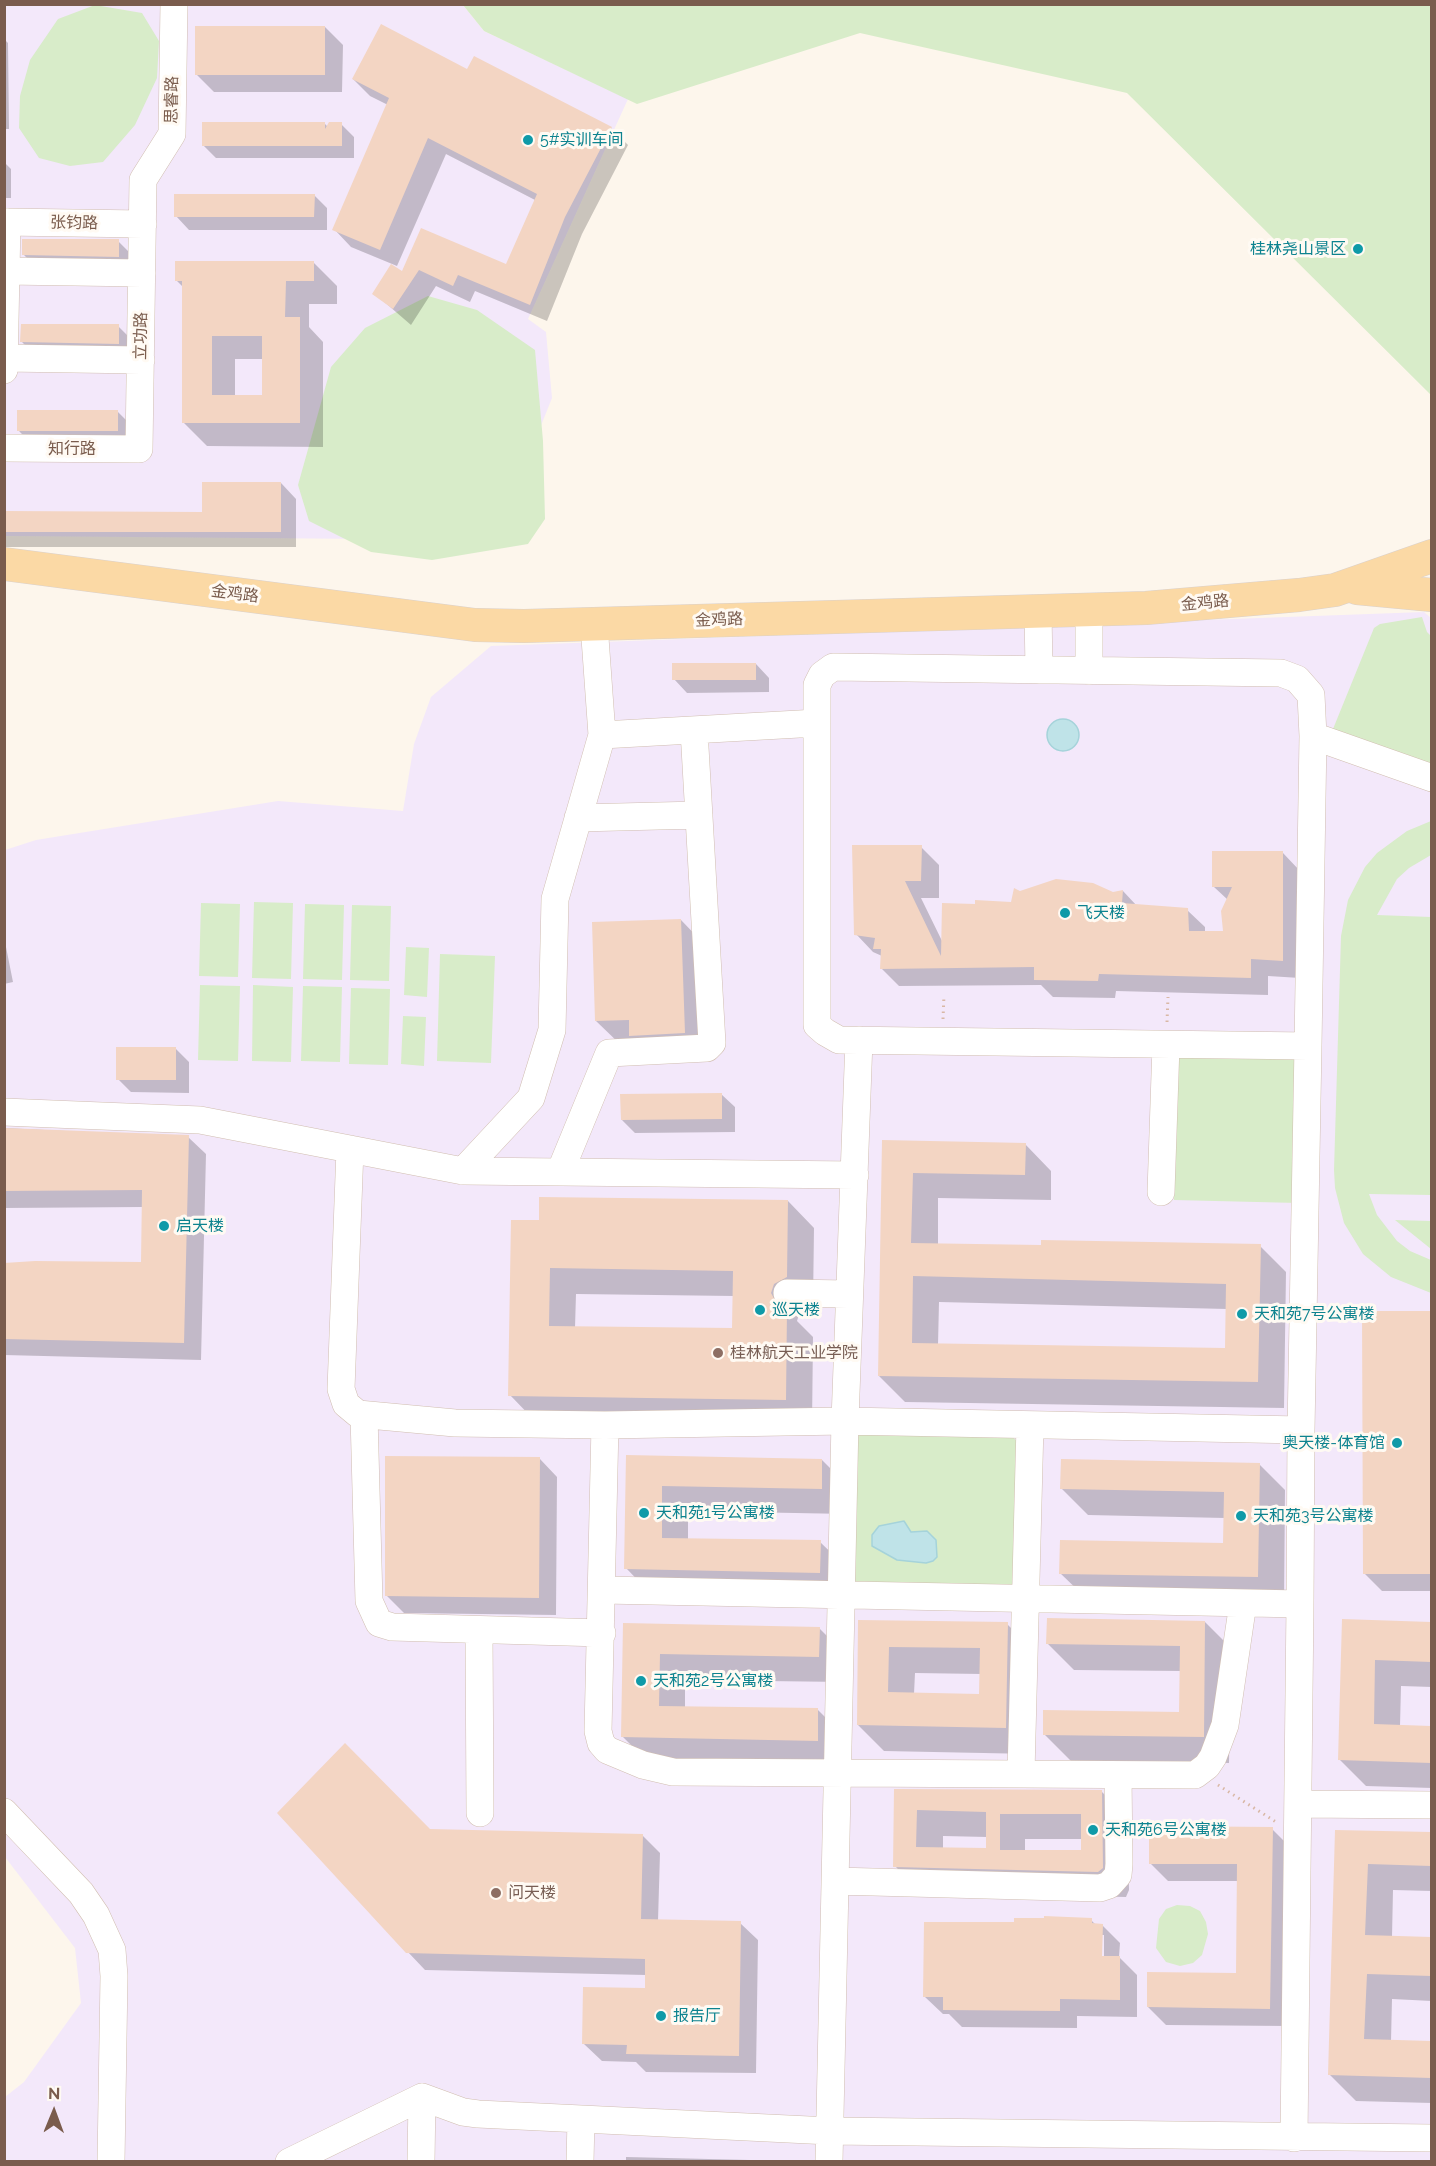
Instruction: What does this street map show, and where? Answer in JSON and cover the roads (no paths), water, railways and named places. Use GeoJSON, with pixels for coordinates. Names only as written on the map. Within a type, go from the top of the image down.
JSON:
{"type":"FeatureCollection","features":[{"type":"Feature","properties":{"kind":"main road","name":"金鸡路"},"geometry":{"type":"LineString","coordinates":[[4,564],[475,625],[594,624],[1089,610],[1299,596],[1425,568]]}},
{"type":"Feature","properties":{"kind":"main road"},"geometry":{"type":"LineString","coordinates":[[1346,586],[1431,596]]}},
{"type":"Feature","properties":{"kind":"lane","name":"思睿路"},"geometry":{"type":"LineString","coordinates":[[143,224],[143,180],[172,134],[174,4]]}},
{"type":"Feature","properties":{"kind":"lane","name":"张钧路"},"geometry":{"type":"LineString","coordinates":[[6,222],[143,224]]}},
{"type":"Feature","properties":{"kind":"lane"},"geometry":{"type":"LineString","coordinates":[[4,370],[6,222]]}},
{"type":"Feature","properties":{"kind":"lane","name":"立功路"},"geometry":{"type":"LineString","coordinates":[[139,449],[143,224]]}},
{"type":"Feature","properties":{"kind":"lane"},"geometry":{"type":"LineString","coordinates":[[6,271],[142,273]]}},
{"type":"Feature","properties":{"kind":"lane"},"geometry":{"type":"LineString","coordinates":[[5,358],[141,360]]}},
{"type":"Feature","properties":{"kind":"lane","name":"知行路"},"geometry":{"type":"LineString","coordinates":[[4,448],[139,449]]}},
{"type":"Feature","properties":{"kind":"lane"},"geometry":{"type":"LineString","coordinates":[[1038,610],[1064,673]]}},
{"type":"Feature","properties":{"kind":"lane"},"geometry":{"type":"LineString","coordinates":[[1064,673],[1089,610]]}},
{"type":"Feature","properties":{"kind":"lane"},"geometry":{"type":"LineString","coordinates":[[463,1170],[522,1109],[537,1085],[553,1018],[555,899],[602,735],[594,624]]}},
{"type":"Feature","properties":{"kind":"lane"},"geometry":{"type":"LineString","coordinates":[[1294,2138],[1301,1430],[1308,1046],[1313,736],[1311,695],[1302,682],[1287,674],[1064,673],[833,667],[819,680],[817,723],[818,1025],[839,1040],[1308,1046]]}},
{"type":"Feature","properties":{"kind":"lane"},"geometry":{"type":"LineString","coordinates":[[602,735],[817,723]]}},
{"type":"Feature","properties":{"kind":"lane"},"geometry":{"type":"LineString","coordinates":[[560,1172],[609,1053],[707,1048],[712,1043],[694,730]]}},
{"type":"Feature","properties":{"kind":"lane"},"geometry":{"type":"LineString","coordinates":[[1313,736],[1431,778]]}},
{"type":"Feature","properties":{"kind":"lane"},"geometry":{"type":"LineString","coordinates":[[578,818],[699,815]]}},
{"type":"Feature","properties":{"kind":"lane"},"geometry":{"type":"LineString","coordinates":[[829,2162],[848,1294],[855,1175],[859,1040]]}},
{"type":"Feature","properties":{"kind":"lane"},"geometry":{"type":"LineString","coordinates":[[1161,1191],[1166,1045]]}},
{"type":"Feature","properties":{"kind":"lane"},"geometry":{"type":"LineString","coordinates":[[4,1112],[200,1120],[463,1170],[855,1175]]}},
{"type":"Feature","properties":{"kind":"lane"},"geometry":{"type":"LineString","coordinates":[[350,1149],[341,1389],[346,1404],[358,1414],[455,1423],[605,1425],[845,1421],[1301,1430]]}},
{"type":"Feature","properties":{"kind":"lane"},"geometry":{"type":"LineString","coordinates":[[787,1293],[848,1294]]}},
{"type":"Feature","properties":{"kind":"lane"},"geometry":{"type":"LineString","coordinates":[[364,1415],[369,1601],[376,1619],[392,1627],[602,1633]]}},
{"type":"Feature","properties":{"kind":"lane"},"geometry":{"type":"LineString","coordinates":[[605,1425],[598,1731],[601,1743],[607,1750],[643,1765],[673,1772],[838,1775],[1021,1773],[1195,1775],[1213,1757],[1225,1725],[1242,1603]]}},
{"type":"Feature","properties":{"kind":"lane"},"geometry":{"type":"LineString","coordinates":[[1021,1773],[1027,1599],[1029,1425]]}},
{"type":"Feature","properties":{"kind":"lane"},"geometry":{"type":"LineString","coordinates":[[603,1590],[1300,1604]]}},
{"type":"Feature","properties":{"kind":"lane"},"geometry":{"type":"LineString","coordinates":[[479,1631],[480,1813]]}},
{"type":"Feature","properties":{"kind":"lane"},"geometry":{"type":"LineString","coordinates":[[835,1881],[1100,1888],[1108,1885],[1118,1875],[1118,1775]]}},
{"type":"Feature","properties":{"kind":"lane"},"geometry":{"type":"LineString","coordinates":[[1298,1804],[1431,1805]]}},
{"type":"Feature","properties":{"kind":"lane"},"geometry":{"type":"LineString","coordinates":[[4,1812],[81,1893],[96,1915],[112,1950],[114,1976],[111,2162]]}},
{"type":"Feature","properties":{"kind":"lane"},"geometry":{"type":"LineString","coordinates":[[289,2162],[422,2097],[463,2112],[830,2132],[1431,2138]]}},
{"type":"Feature","properties":{"kind":"lane"},"geometry":{"type":"LineString","coordinates":[[421,2162],[422,2097]]}},
{"type":"Feature","properties":{"kind":"lane"},"geometry":{"type":"LineString","coordinates":[[580,2162],[581,2119]]}},
{"type":"Feature","properties":{"kind":"water"},"geometry":{"type":"Polygon","coordinates":[[[1063,719],[1074,724],[1079,735],[1074,746],[1063,751],[1052,746],[1047,735],[1052,724],[1063,719]]]}},
{"type":"Feature","properties":{"kind":"water"},"geometry":{"type":"Polygon","coordinates":[[[904,1521],[911,1532],[927,1531],[936,1540],[937,1557],[933,1561],[926,1563],[897,1560],[872,1546],[872,1535],[879,1526],[904,1521]]]}},
{"type":"Feature","properties":{"kind":"place","name":"5#实训车间"},"geometry":{"type":"Point","coordinates":[528,140]}},
{"type":"Feature","properties":{"kind":"place","name":"桂林尧山景区"},"geometry":{"type":"Point","coordinates":[1358,249]}},
{"type":"Feature","properties":{"kind":"place","name":"飞天楼"},"geometry":{"type":"Point","coordinates":[1065,913]}},
{"type":"Feature","properties":{"kind":"place","name":"启天楼"},"geometry":{"type":"Point","coordinates":[164,1226]}},
{"type":"Feature","properties":{"kind":"place","name":"巡天楼"},"geometry":{"type":"Point","coordinates":[760,1310]}},
{"type":"Feature","properties":{"kind":"place","name":"天和苑7号公寓楼"},"geometry":{"type":"Point","coordinates":[1242,1314]}},
{"type":"Feature","properties":{"kind":"place","name":"桂林航天工业学院"},"geometry":{"type":"Point","coordinates":[718,1353]}},
{"type":"Feature","properties":{"kind":"place","name":"奥天楼-体育馆"},"geometry":{"type":"Point","coordinates":[1397,1443]}},
{"type":"Feature","properties":{"kind":"place","name":"天和苑1号公寓楼"},"geometry":{"type":"Point","coordinates":[644,1513]}},
{"type":"Feature","properties":{"kind":"place","name":"天和苑3号公寓楼"},"geometry":{"type":"Point","coordinates":[1241,1516]}},
{"type":"Feature","properties":{"kind":"place","name":"天和苑2号公寓楼"},"geometry":{"type":"Point","coordinates":[641,1681]}},
{"type":"Feature","properties":{"kind":"place","name":"天和苑6号公寓楼"},"geometry":{"type":"Point","coordinates":[1093,1830]}},
{"type":"Feature","properties":{"kind":"place","name":"问天楼"},"geometry":{"type":"Point","coordinates":[496,1893]}},
{"type":"Feature","properties":{"kind":"place","name":"报告厅"},"geometry":{"type":"Point","coordinates":[661,2016]}}]}
